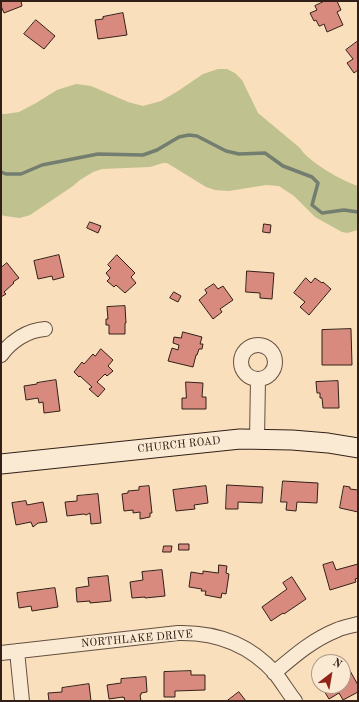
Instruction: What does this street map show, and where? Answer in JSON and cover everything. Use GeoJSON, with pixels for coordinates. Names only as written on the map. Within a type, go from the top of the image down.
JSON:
{"type":"FeatureCollection","features":[{"type":"Feature","properties":{"kind":"street"},"geometry":{"type":"LineString","coordinates":[[1,355],[14,340],[38,329],[45,329]]}},
{"type":"Feature","properties":{"kind":"street"},"geometry":{"type":"LineString","coordinates":[[256,439],[258,379]]}},
{"type":"Feature","properties":{"kind":"street","name":"CHURCH ROAD"},"geometry":{"type":"LineString","coordinates":[[1,464],[240,439],[313,442],[358,448]]}},
{"type":"Feature","properties":{"kind":"street"},"geometry":{"type":"LineString","coordinates":[[274,673],[305,646],[338,630],[358,624]]}},
{"type":"Feature","properties":{"kind":"street","name":"NORTHLAKE DRIVE"},"geometry":{"type":"LineString","coordinates":[[1,653],[178,633],[205,634],[225,639],[244,647],[263,661],[295,701]]}},
{"type":"Feature","properties":{"kind":"street"},"geometry":{"type":"LineString","coordinates":[[17,651],[22,701]]}},
{"type":"Feature","properties":{"kind":"green space"},"geometry":{"type":"Polygon","coordinates":[[[218,69],[227,69],[235,73],[242,80],[258,113],[300,148],[310,159],[335,176],[358,186],[358,230],[347,233],[342,232],[315,217],[294,196],[279,186],[266,185],[229,191],[215,190],[206,187],[167,163],[150,167],[102,169],[93,172],[80,180],[30,215],[20,218],[1,215],[1,114],[19,112],[57,90],[76,84],[91,86],[128,102],[143,106],[161,101],[203,74],[218,69]]]}},
{"type":"Feature","properties":{"kind":"building"},"geometry":{"type":"Polygon","coordinates":[[[1,1],[21,1],[22,6],[4,13],[1,6],[1,1]]]}},
{"type":"Feature","properties":{"kind":"building"},"geometry":{"type":"Polygon","coordinates":[[[325,1],[337,1],[341,10],[337,12],[343,25],[327,32],[324,24],[319,26],[316,20],[314,21],[310,13],[317,10],[315,6],[325,1]]]}},
{"type":"Feature","properties":{"kind":"building"},"geometry":{"type":"Polygon","coordinates":[[[123,13],[127,35],[98,39],[95,20],[123,13]]]}},
{"type":"Feature","properties":{"kind":"building"},"geometry":{"type":"Polygon","coordinates":[[[36,20],[55,36],[44,49],[24,34],[36,20]]]}},
{"type":"Feature","properties":{"kind":"building"},"geometry":{"type":"Polygon","coordinates":[[[358,41],[358,70],[354,73],[347,63],[353,59],[346,50],[358,41]]]}},
{"type":"Feature","properties":{"kind":"building"},"geometry":{"type":"Polygon","coordinates":[[[90,222],[101,226],[98,233],[87,228],[90,222]]]}},
{"type":"Feature","properties":{"kind":"building"},"geometry":{"type":"Polygon","coordinates":[[[264,224],[271,225],[270,233],[263,232],[264,224]]]}},
{"type":"Feature","properties":{"kind":"building"},"geometry":{"type":"Polygon","coordinates":[[[59,255],[64,277],[53,280],[52,276],[38,279],[34,261],[59,255]]]}},
{"type":"Feature","properties":{"kind":"building"},"geometry":{"type":"Polygon","coordinates":[[[117,255],[135,273],[131,277],[136,283],[125,293],[116,285],[114,287],[107,281],[110,278],[106,273],[111,268],[108,265],[117,255]]]}},
{"type":"Feature","properties":{"kind":"building"},"geometry":{"type":"Polygon","coordinates":[[[7,263],[19,278],[13,282],[14,283],[4,292],[6,294],[1,297],[1,268],[7,263]]]}},
{"type":"Feature","properties":{"kind":"building"},"geometry":{"type":"Polygon","coordinates":[[[247,271],[274,273],[272,299],[260,298],[260,293],[246,292],[247,271]]]}},
{"type":"Feature","properties":{"kind":"building"},"geometry":{"type":"Polygon","coordinates":[[[306,278],[311,283],[315,278],[322,283],[323,282],[331,289],[309,315],[300,307],[305,302],[294,293],[306,278]]]}},
{"type":"Feature","properties":{"kind":"building"},"geometry":{"type":"Polygon","coordinates":[[[214,284],[218,289],[223,286],[233,300],[220,309],[222,312],[213,319],[199,300],[207,293],[205,290],[214,284]]]}},
{"type":"Feature","properties":{"kind":"building"},"geometry":{"type":"Polygon","coordinates":[[[174,292],[181,296],[178,302],[170,298],[174,292]]]}},
{"type":"Feature","properties":{"kind":"building"},"geometry":{"type":"Polygon","coordinates":[[[125,306],[125,334],[109,334],[109,325],[106,325],[106,319],[108,319],[107,307],[125,306]]]}},
{"type":"Feature","properties":{"kind":"building"},"geometry":{"type":"Polygon","coordinates":[[[351,329],[352,365],[322,365],[322,330],[351,329]]]}},
{"type":"Feature","properties":{"kind":"building"},"geometry":{"type":"Polygon","coordinates":[[[183,332],[202,337],[200,344],[203,344],[202,349],[199,349],[196,355],[193,367],[168,361],[172,348],[178,350],[179,345],[173,343],[174,337],[181,338],[183,332]]]}},
{"type":"Feature","properties":{"kind":"building"},"geometry":{"type":"Polygon","coordinates":[[[101,349],[113,360],[108,366],[113,371],[107,376],[105,374],[97,382],[105,389],[98,397],[89,389],[92,387],[74,372],[82,362],[84,364],[93,354],[95,356],[101,349]]]}},
{"type":"Feature","properties":{"kind":"building"},"geometry":{"type":"Polygon","coordinates":[[[56,380],[60,411],[44,413],[43,402],[39,403],[38,398],[26,400],[24,386],[56,380]]]}},
{"type":"Feature","properties":{"kind":"building"},"geometry":{"type":"Polygon","coordinates":[[[338,381],[339,408],[323,408],[320,393],[317,393],[316,382],[338,381]]]}},
{"type":"Feature","properties":{"kind":"building"},"geometry":{"type":"Polygon","coordinates":[[[186,382],[203,383],[202,397],[206,397],[206,409],[182,409],[182,398],[186,398],[186,382]]]}},
{"type":"Feature","properties":{"kind":"building"},"geometry":{"type":"Polygon","coordinates":[[[283,481],[318,483],[317,503],[297,502],[296,511],[286,510],[287,502],[281,502],[283,481]]]}},
{"type":"Feature","properties":{"kind":"building"},"geometry":{"type":"Polygon","coordinates":[[[227,485],[263,487],[262,503],[238,502],[238,509],[226,509],[227,485]]]}},
{"type":"Feature","properties":{"kind":"building"},"geometry":{"type":"Polygon","coordinates":[[[149,486],[152,513],[150,513],[150,517],[140,519],[140,512],[133,513],[133,510],[124,511],[122,494],[128,493],[128,491],[139,490],[139,487],[149,486]]]}},
{"type":"Feature","properties":{"kind":"building"},"geometry":{"type":"Polygon","coordinates":[[[206,486],[208,503],[194,505],[195,509],[176,511],[173,490],[206,486]]]}},
{"type":"Feature","properties":{"kind":"building"},"geometry":{"type":"Polygon","coordinates":[[[344,486],[350,487],[350,489],[358,490],[358,512],[340,508],[344,486]]]}},
{"type":"Feature","properties":{"kind":"building"},"geometry":{"type":"Polygon","coordinates":[[[98,494],[101,523],[91,524],[90,513],[86,515],[67,516],[65,502],[77,501],[77,496],[98,494]]]}},
{"type":"Feature","properties":{"kind":"building"},"geometry":{"type":"Polygon","coordinates":[[[26,501],[27,505],[43,502],[47,522],[38,523],[33,527],[31,522],[16,525],[12,503],[26,501]]]}},
{"type":"Feature","properties":{"kind":"building"},"geometry":{"type":"Polygon","coordinates":[[[179,544],[189,544],[189,550],[179,550],[179,544]]]}},
{"type":"Feature","properties":{"kind":"building"},"geometry":{"type":"Polygon","coordinates":[[[164,546],[172,546],[171,552],[163,552],[164,546]]]}},
{"type":"Feature","properties":{"kind":"building"},"geometry":{"type":"Polygon","coordinates":[[[333,562],[336,570],[358,564],[358,578],[355,579],[356,582],[330,590],[323,565],[333,562]]]}},
{"type":"Feature","properties":{"kind":"building"},"geometry":{"type":"Polygon","coordinates":[[[219,565],[227,566],[226,573],[229,574],[226,594],[222,593],[221,598],[205,595],[206,591],[201,591],[202,589],[189,587],[191,572],[203,574],[203,571],[218,573],[219,565]]]}},
{"type":"Feature","properties":{"kind":"building"},"geometry":{"type":"Polygon","coordinates":[[[162,570],[165,596],[132,598],[130,582],[143,580],[142,572],[162,570]]]}},
{"type":"Feature","properties":{"kind":"building"},"geometry":{"type":"Polygon","coordinates":[[[108,576],[111,601],[90,603],[90,601],[77,602],[76,588],[89,586],[88,578],[108,576]]]}},
{"type":"Feature","properties":{"kind":"building"},"geometry":{"type":"Polygon","coordinates":[[[292,577],[306,599],[271,621],[262,607],[287,589],[283,583],[292,577]]]}},
{"type":"Feature","properties":{"kind":"building"},"geometry":{"type":"Polygon","coordinates":[[[55,588],[58,607],[32,611],[31,606],[19,608],[17,593],[55,588]]]}},
{"type":"Feature","properties":{"kind":"building"},"geometry":{"type":"Polygon","coordinates":[[[191,671],[191,675],[205,675],[205,690],[175,691],[175,697],[164,697],[164,672],[191,671]]]}},
{"type":"Feature","properties":{"kind":"building"},"geometry":{"type":"Polygon","coordinates":[[[351,673],[358,685],[358,692],[343,700],[340,694],[351,694],[351,673]]]}},
{"type":"Feature","properties":{"kind":"building"},"geometry":{"type":"Polygon","coordinates":[[[146,677],[147,692],[141,693],[141,701],[125,701],[124,697],[109,699],[107,685],[121,683],[121,679],[146,677]]]}},
{"type":"Feature","properties":{"kind":"building"},"geometry":{"type":"Polygon","coordinates":[[[89,684],[91,701],[49,701],[48,693],[62,692],[62,688],[89,684]]]}},
{"type":"Feature","properties":{"kind":"building"},"geometry":{"type":"Polygon","coordinates":[[[239,692],[246,701],[227,701],[239,692]]]}},
{"type":"Feature","properties":{"kind":"building"},"geometry":{"type":"Polygon","coordinates":[[[326,694],[337,694],[329,699],[326,694]]]}},
{"type":"Feature","properties":{"kind":"waterway"},"geometry":{"type":"LineString","coordinates":[[1,172],[6,174],[21,174],[42,165],[98,154],[143,155],[157,150],[179,137],[189,135],[197,136],[226,151],[239,154],[265,153],[283,166],[312,177],[318,183],[312,205],[322,213],[344,210],[358,212]]}}]}
